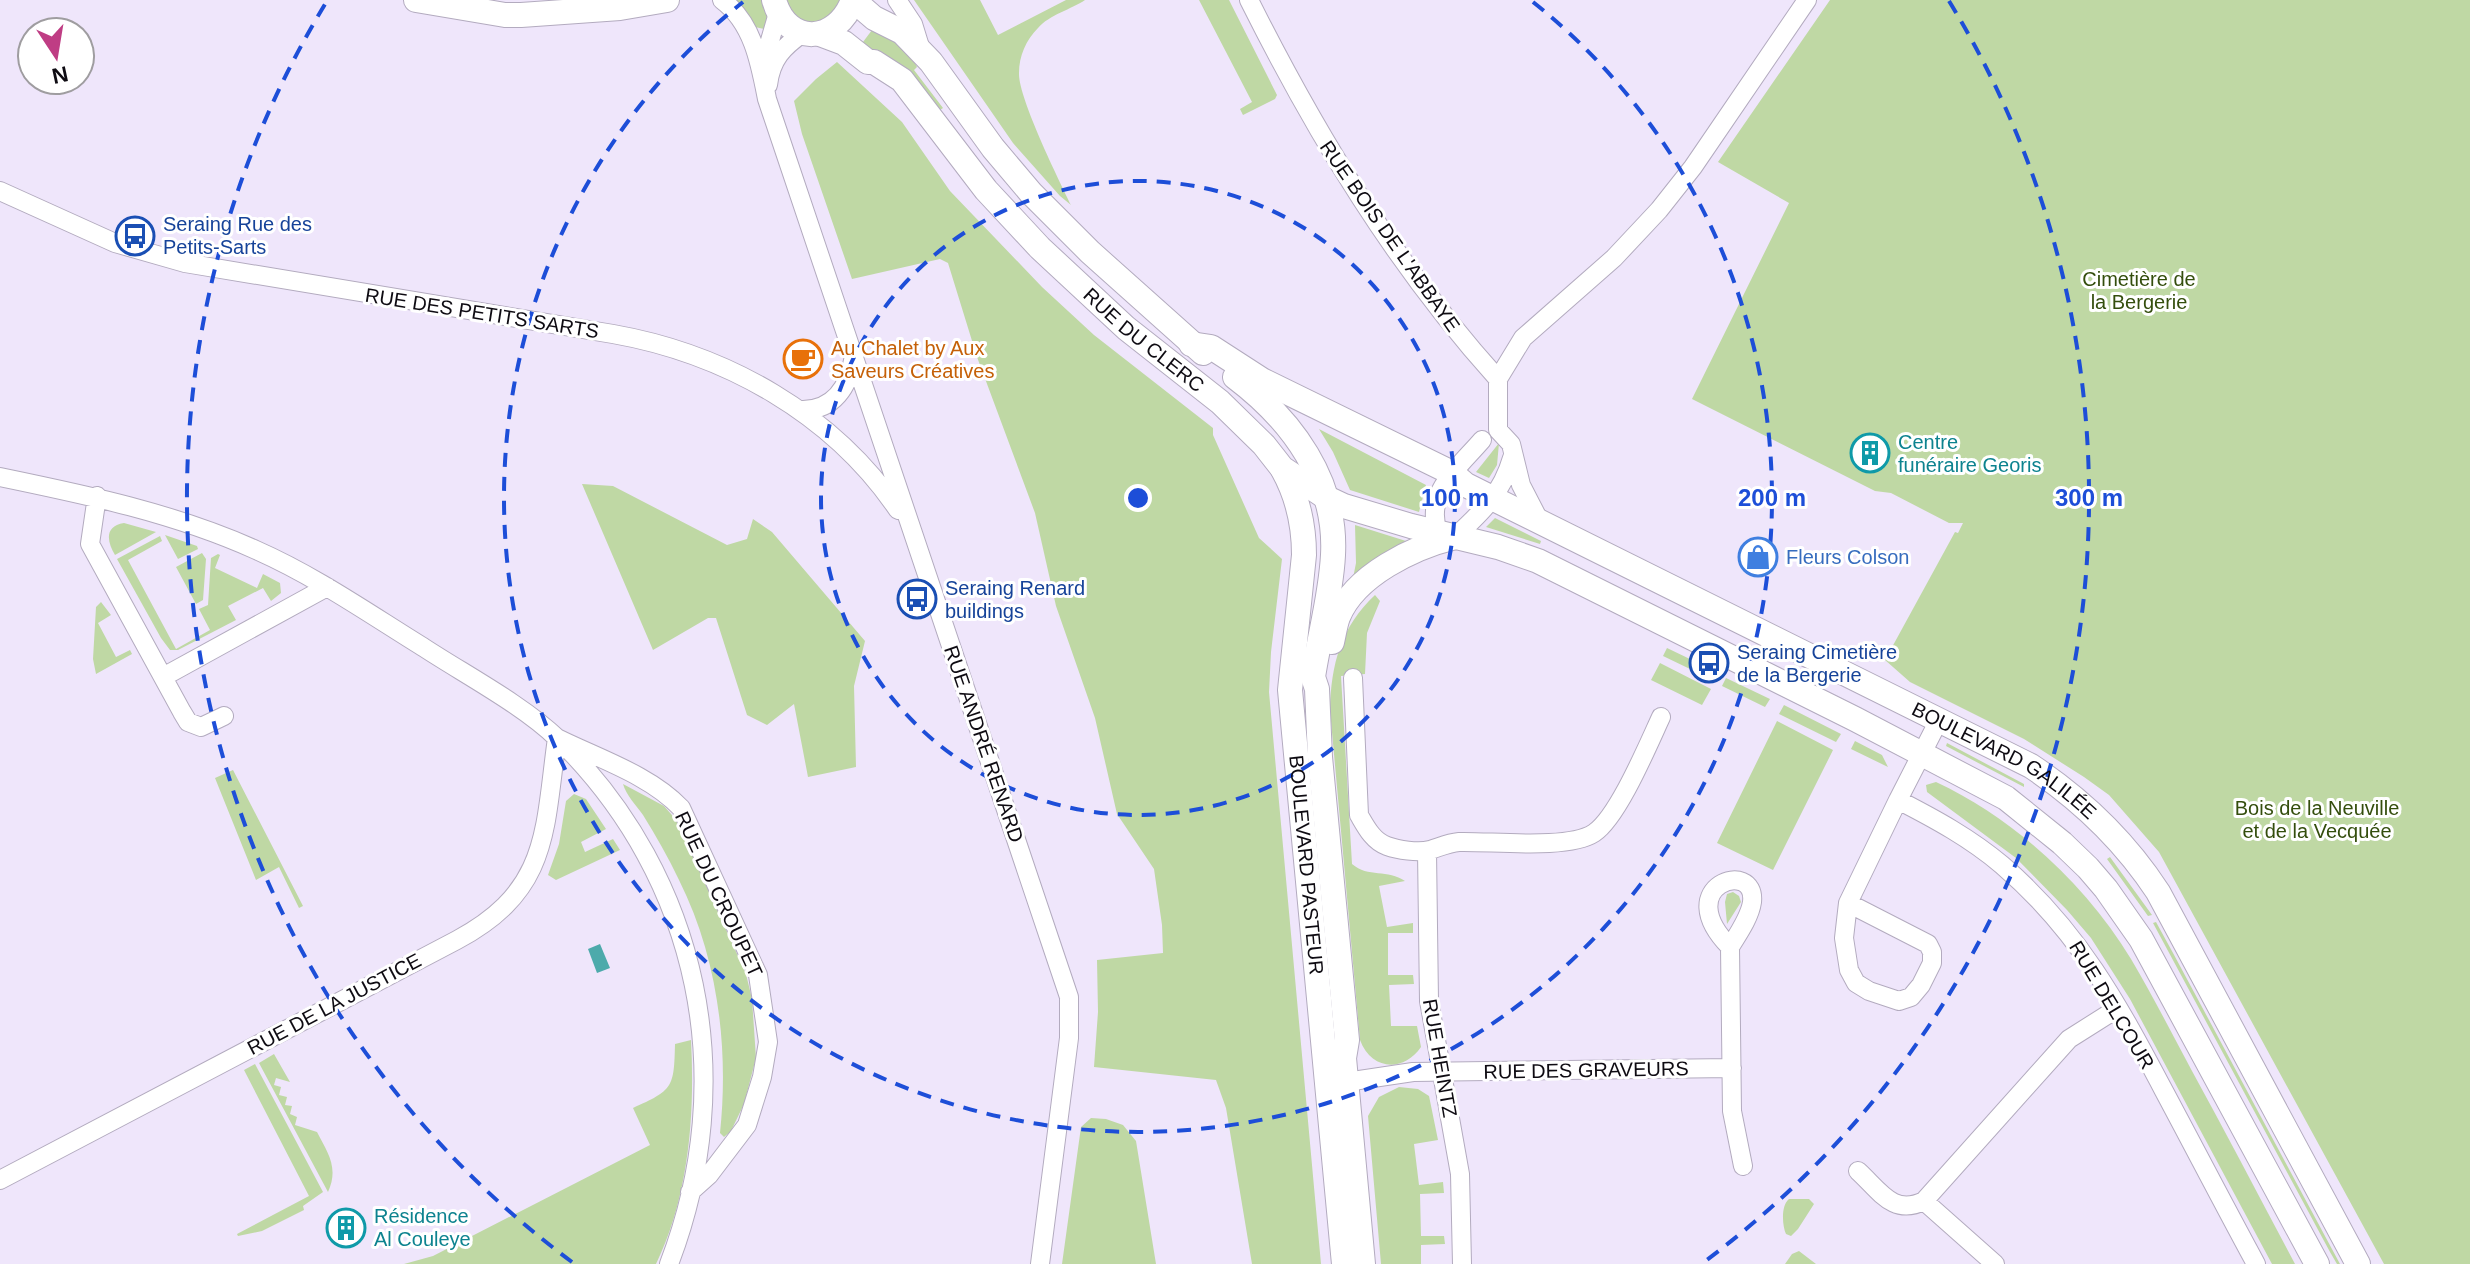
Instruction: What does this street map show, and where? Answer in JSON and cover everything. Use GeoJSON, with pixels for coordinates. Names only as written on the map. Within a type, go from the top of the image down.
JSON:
{"type":"FeatureCollection","features":[{"type":"Feature","properties":{"kind":"street"},"geometry":{"type":"LineString","coordinates":[[416,0],[513,15],[641,5],[667,0]]}},
{"type":"Feature","properties":{"kind":"street","name":"RUE ANDRÉ RENARD"},"geometry":{"type":"LineString","coordinates":[[722,0],[743,18],[761,69],[767,99],[910,530],[1069,997],[1069,1038],[1040,1264]]}},
{"type":"Feature","properties":{"kind":"street"},"geometry":{"type":"LineString","coordinates":[[767,99],[769,79],[776,57],[783,47],[841,23],[853,0]]}},
{"type":"Feature","properties":{"kind":"street","name":"RUE DU CLERC"},"geometry":{"type":"LineString","coordinates":[[853,0],[874,18],[902,32],[921,52],[993,148],[1031,193],[1082,245],[1191,344],[1269,405],[1302,446],[1327,498]]}},
{"type":"Feature","properties":{"kind":"street"},"geometry":{"type":"LineString","coordinates":[[897,0],[913,24],[921,52]]}},
{"type":"Feature","properties":{"kind":"street","name":"RUE BOIS DE L'ABBAYE"},"geometry":{"type":"LineString","coordinates":[[1250,0],[1299,98],[1352,187],[1453,327],[1498,379]]}},
{"type":"Feature","properties":{"kind":"street"},"geometry":{"type":"LineString","coordinates":[[1539,520],[1527,501],[1512,458],[1511,444],[1498,430],[1498,379],[1523,338],[1614,258],[1659,210],[1711,142],[1807,0]]}},
{"type":"Feature","properties":{"kind":"street","name":"RUE ANDRÉ RENARD"},"geometry":{"type":"LineString","coordinates":[[761,69],[776,6]]}},
{"type":"Feature","properties":{"kind":"street","name":"RUE DU CLERC"},"geometry":{"type":"LineString","coordinates":[[776,6],[786,24],[844,43],[868,62],[874,62],[902,80],[986,190],[1040,248],[1126,328],[1220,402],[1264,445],[1282,468],[1327,498]]}},
{"type":"Feature","properties":{"kind":"street","name":"RUE DES PETITS SARTS"},"geometry":{"type":"LineString","coordinates":[[0,191],[115,243],[185,263],[645,340],[674,348],[727,370],[801,410],[852,452],[879,483],[910,530]]}},
{"type":"Feature","properties":{"kind":"street","name":"RUE DU CLERC"},"geometry":{"type":"LineString","coordinates":[[1191,344],[1211,347],[1250,373],[1318,408]]}},
{"type":"Feature","properties":{"kind":"street"},"geometry":{"type":"LineString","coordinates":[[801,410],[823,407],[840,394],[854,356]]}},
{"type":"Feature","properties":{"kind":"street","name":"BOULEVARD GALILÉE"},"geometry":{"type":"LineString","coordinates":[[1318,408],[1452,473],[1466,485],[2031,766],[2072,795],[2122,843],[2158,892],[2358,1264]]}},
{"type":"Feature","properties":{"kind":"street"},"geometry":{"type":"LineString","coordinates":[[1424,459],[1456,455],[1498,430]]}},
{"type":"Feature","properties":{"kind":"street"},"geometry":{"type":"LineString","coordinates":[[1482,440],[1452,473],[1436,501],[1434,520],[1447,534],[1494,499],[1505,481],[1512,458]]}},
{"type":"Feature","properties":{"kind":"street","name":"BOULEVARD PASTEUR"},"geometry":{"type":"LineString","coordinates":[[1282,468],[1295,494],[1303,533],[1304,555],[1290,690],[1344,1264]]}},
{"type":"Feature","properties":{"kind":"street","name":"RUE DU CROUPET"},"geometry":{"type":"LineString","coordinates":[[0,477],[97,496],[158,513],[257,550],[327,587],[501,697],[557,738],[632,774],[668,796],[681,808],[758,975],[768,1052],[747,1125],[709,1175],[690,1192]]}},
{"type":"Feature","properties":{"kind":"street"},"geometry":{"type":"LineString","coordinates":[[97,496],[90,544],[182,712],[194,725],[205,726],[224,716]]}},
{"type":"Feature","properties":{"kind":"street","name":"BOULEVARD PASTEUR"},"geometry":{"type":"LineString","coordinates":[[1327,498],[1333,551],[1313,677],[1317,689],[1320,757],[1347,1040],[1344,1058],[1363,1264]]}},
{"type":"Feature","properties":{"kind":"street","name":"BOULEVARD GALILÉE"},"geometry":{"type":"LineString","coordinates":[[1327,498],[1363,512],[1498,547],[1538,561],[1922,752],[1983,784],[2029,814],[2106,889],[2141,939],[2317,1264]]}},
{"type":"Feature","properties":{"kind":"street","name":"BOULEVARD PASTEUR"},"geometry":{"type":"LineString","coordinates":[[1317,689],[1323,679],[1339,615],[1352,597],[1381,569],[1447,534]]}},
{"type":"Feature","properties":{"kind":"street"},"geometry":{"type":"LineString","coordinates":[[163,677],[327,587]]}},
{"type":"Feature","properties":{"kind":"street"},"geometry":{"type":"LineString","coordinates":[[1353,678],[1359,815],[1368,831],[1387,846],[1427,851],[1456,842],[1569,841],[1592,835],[1609,819],[1661,717]]}},
{"type":"Feature","properties":{"kind":"street"},"geometry":{"type":"LineString","coordinates":[[1848,903],[1928,944],[1932,963],[1911,997],[1899,1001],[1889,999],[1856,983],[1845,955],[1845,915],[1848,903],[1939,720]]}},
{"type":"Feature","properties":{"kind":"street","name":"RUE DU CROUPET"},"geometry":{"type":"LineString","coordinates":[[557,738],[605,794],[631,832],[659,884],[684,944],[699,1008],[704,1076],[699,1150],[683,1224],[669,1264]]}},
{"type":"Feature","properties":{"kind":"street","name":"RUE DE LA JUSTICE"},"geometry":{"type":"LineString","coordinates":[[0,1180],[457,940],[496,916],[515,898],[540,850],[557,738]]}},
{"type":"Feature","properties":{"kind":"street","name":"RUE DELCOUR"},"geometry":{"type":"LineString","coordinates":[[1898,800],[1954,829],[2000,864],[2030,892],[2086,955],[2118,1008],[2247,1261]]}},
{"type":"Feature","properties":{"kind":"street","name":"RUE HEINTZ"},"geometry":{"type":"LineString","coordinates":[[1427,851],[1429,1001],[1460,1174],[1462,1264]]}},
{"type":"Feature","properties":{"kind":"street"},"geometry":{"type":"LineString","coordinates":[[1730,947],[1732,1111],[1743,1166]]}},
{"type":"Feature","properties":{"kind":"street"},"geometry":{"type":"LineString","coordinates":[[1858,1171],[1894,1204],[1903,1208],[1924,1201],[2069,1039],[2118,1008]]}},
{"type":"Feature","properties":{"kind":"street","name":"RUE DES GRAVEURS"},"geometry":{"type":"LineString","coordinates":[[1346,1082],[1413,1072],[1732,1068]]}},
{"type":"Feature","properties":{"kind":"street"},"geometry":{"type":"LineString","coordinates":[[1924,1201],[1995,1264]]}},
{"type":"Feature","properties":{"kind":"green space"},"geometry":{"type":"Polygon","coordinates":[[[734,0],[765,0],[769,6],[769,30],[755,27],[734,0]]]}},
{"type":"Feature","properties":{"kind":"green space"},"geometry":{"type":"Polygon","coordinates":[[[785,0],[844,0],[839,12],[812,25],[792,15],[785,0]]]}},
{"type":"Feature","properties":{"kind":"green space"},"geometry":{"type":"Polygon","coordinates":[[[914,0],[980,0],[998,35],[1066,0],[1085,0],[1048,19],[1038,28],[1024,49],[1019,67],[1020,85],[1032,119],[1071,205],[1013,143],[914,0]]]}},
{"type":"Feature","properties":{"kind":"green space"},"geometry":{"type":"Polygon","coordinates":[[[1199,0],[1229,0],[1277,95],[1275,99],[1243,115],[1240,109],[1252,102],[1199,0]]]}},
{"type":"Feature","properties":{"kind":"green space","name":"Cimetière de la Bergerie"},"geometry":{"type":"Polygon","coordinates":[[[1830,0],[2470,0],[2470,1264],[2384,1264],[2159,852],[2109,795],[2024,739],[1910,682],[1885,660],[1955,532],[1958,533],[1963,523],[1949,523],[1891,493],[1875,491],[1692,399],[1789,203],[1718,162],[1830,0]]]}},
{"type":"Feature","properties":{"kind":"green space"},"geometry":{"type":"Polygon","coordinates":[[[875,26],[905,44],[917,67],[914,70],[943,108],[940,110],[911,73],[860,46],[875,26]]]}},
{"type":"Feature","properties":{"kind":"green space"},"geometry":{"type":"Polygon","coordinates":[[[837,62],[902,122],[950,191],[1042,287],[1094,335],[1213,428],[1213,435],[1259,538],[1282,559],[1269,692],[1321,1264],[1252,1264],[1226,1108],[1216,1080],[1094,1067],[1098,1012],[1097,960],[1163,953],[1154,869],[1117,814],[1095,718],[1056,606],[1035,513],[977,357],[948,263],[940,259],[852,279],[802,134],[794,101],[837,62]]]}},
{"type":"Feature","properties":{"kind":"green space"},"geometry":{"type":"Polygon","coordinates":[[[1319,429],[1426,485],[1419,512],[1350,490],[1319,429]]]}},
{"type":"Feature","properties":{"kind":"green space"},"geometry":{"type":"Polygon","coordinates":[[[1499,443],[1497,465],[1489,478],[1476,472],[1499,443]]]}},
{"type":"Feature","properties":{"kind":"green space"},"geometry":{"type":"Polygon","coordinates":[[[582,484],[613,486],[727,545],[747,539],[753,519],[772,532],[865,641],[854,686],[856,767],[808,777],[794,704],[767,725],[747,715],[716,618],[708,618],[653,650],[582,484]]]}},
{"type":"Feature","properties":{"kind":"green space"},"geometry":{"type":"Polygon","coordinates":[[[1495,518],[1541,541],[1540,544],[1486,527],[1495,518]]]}},
{"type":"Feature","properties":{"kind":"green space"},"geometry":{"type":"Polygon","coordinates":[[[124,523],[156,532],[115,555],[110,545],[110,531],[124,523]]]}},
{"type":"Feature","properties":{"kind":"green space"},"geometry":{"type":"Polygon","coordinates":[[[1355,525],[1406,541],[1353,578],[1356,563],[1355,525]]]}},
{"type":"Feature","properties":{"kind":"green space"},"geometry":{"type":"Polygon","coordinates":[[[165,535],[197,546],[198,549],[178,559],[165,535]]]}},
{"type":"Feature","properties":{"kind":"green space"},"geometry":{"type":"Polygon","coordinates":[[[160,536],[162,541],[128,560],[176,649],[210,630],[199,609],[208,605],[211,558],[218,554],[215,568],[257,588],[263,574],[280,583],[281,593],[271,601],[263,588],[228,606],[236,620],[178,650],[170,650],[117,559],[160,536]]]}},
{"type":"Feature","properties":{"kind":"green space"},"geometry":{"type":"Polygon","coordinates":[[[202,553],[206,559],[203,600],[196,604],[176,567],[202,553]]]}},
{"type":"Feature","properties":{"kind":"green space"},"geometry":{"type":"Polygon","coordinates":[[[1375,595],[1380,601],[1367,633],[1365,674],[1341,676],[1352,864],[1365,871],[1392,875],[1405,881],[1379,886],[1387,927],[1413,923],[1413,933],[1388,933],[1388,975],[1413,975],[1414,984],[1389,985],[1391,1026],[1417,1026],[1421,1047],[1414,1055],[1397,1064],[1379,1062],[1365,1050],[1360,1040],[1330,710],[1340,647],[1354,620],[1375,595]]]}},
{"type":"Feature","properties":{"kind":"green space"},"geometry":{"type":"Polygon","coordinates":[[[101,602],[111,615],[98,623],[116,657],[130,650],[132,654],[96,674],[93,659],[96,607],[101,602]]]}},
{"type":"Feature","properties":{"kind":"green space"},"geometry":{"type":"Polygon","coordinates":[[[1667,648],[1719,673],[1715,681],[1663,656],[1667,648]]]}},
{"type":"Feature","properties":{"kind":"green space"},"geometry":{"type":"Polygon","coordinates":[[[1660,663],[1711,689],[1702,705],[1651,680],[1660,663]]]}},
{"type":"Feature","properties":{"kind":"green space"},"geometry":{"type":"Polygon","coordinates":[[[1726,678],[1770,699],[1765,707],[1722,686],[1726,678]]]}},
{"type":"Feature","properties":{"kind":"green space"},"geometry":{"type":"Polygon","coordinates":[[[1784,705],[1841,734],[1836,742],[1779,714],[1784,705]]]}},
{"type":"Feature","properties":{"kind":"green space"},"geometry":{"type":"Polygon","coordinates":[[[1777,721],[1833,750],[1773,870],[1717,843],[1777,721]]]}},
{"type":"Feature","properties":{"kind":"green space"},"geometry":{"type":"Polygon","coordinates":[[[1855,741],[1882,755],[1888,767],[1851,749],[1855,741]]]}},
{"type":"Feature","properties":{"kind":"green space"},"geometry":{"type":"Polygon","coordinates":[[[1947,743],[2024,784],[2024,787],[1946,746],[1947,743]]]}},
{"type":"Feature","properties":{"kind":"green space"},"geometry":{"type":"Polygon","coordinates":[[[233,770],[303,906],[299,908],[279,867],[256,880],[215,778],[233,770]]]}},
{"type":"Feature","properties":{"kind":"green space"},"geometry":{"type":"Polygon","coordinates":[[[1936,782],[1965,797],[2021,835],[2093,905],[2131,959],[2155,1001],[2295,1264],[2272,1264],[2130,999],[2091,938],[2016,858],[1927,792],[1926,785],[1936,782]]]}},
{"type":"Feature","properties":{"kind":"green space"},"geometry":{"type":"Polygon","coordinates":[[[623,784],[664,806],[678,822],[746,974],[752,999],[756,1058],[744,1104],[731,1131],[724,1137],[720,1133],[723,1069],[718,1004],[703,940],[671,863],[623,784]]]}},
{"type":"Feature","properties":{"kind":"green space"},"geometry":{"type":"Polygon","coordinates":[[[574,794],[586,799],[606,829],[581,842],[585,852],[613,839],[620,850],[556,880],[548,875],[559,844],[566,801],[574,794]]]}},
{"type":"Feature","properties":{"kind":"green space"},"geometry":{"type":"Polygon","coordinates":[[[2110,857],[2152,915],[2148,916],[2107,859],[2110,857]]]}},
{"type":"Feature","properties":{"kind":"green space"},"geometry":{"type":"Polygon","coordinates":[[[1733,892],[1741,902],[1727,924],[1725,902],[1727,894],[1733,892]]]}},
{"type":"Feature","properties":{"kind":"green space"},"geometry":{"type":"Polygon","coordinates":[[[2156,922],[2340,1264],[2330,1252],[2153,923],[2156,922]]]}},
{"type":"Feature","properties":{"kind":"green space"},"geometry":{"type":"Polygon","coordinates":[[[691,1040],[692,1097],[683,1183],[656,1264],[404,1264],[433,1256],[650,1145],[633,1108],[656,1097],[669,1086],[674,1070],[675,1044],[691,1040]]]}},
{"type":"Feature","properties":{"kind":"green space"},"geometry":{"type":"Polygon","coordinates":[[[274,1054],[290,1082],[276,1078],[274,1085],[281,1087],[279,1095],[287,1097],[285,1105],[292,1106],[290,1114],[297,1117],[295,1125],[317,1132],[328,1154],[332,1175],[328,1192],[259,1063],[274,1054]]]}},
{"type":"Feature","properties":{"kind":"green space"},"geometry":{"type":"Polygon","coordinates":[[[255,1064],[323,1192],[303,1206],[304,1210],[262,1231],[238,1236],[309,1196],[244,1070],[255,1064]]]}},
{"type":"Feature","properties":{"kind":"green space"},"geometry":{"type":"Polygon","coordinates":[[[1399,1087],[1418,1089],[1429,1096],[1438,1140],[1414,1144],[1419,1185],[1443,1182],[1444,1193],[1420,1194],[1421,1236],[1444,1236],[1445,1244],[1421,1245],[1421,1264],[1381,1264],[1368,1116],[1379,1097],[1399,1087]]]}},
{"type":"Feature","properties":{"kind":"green space"},"geometry":{"type":"Polygon","coordinates":[[[1091,1118],[1123,1125],[1136,1141],[1156,1264],[1062,1264],[1081,1127],[1091,1118]]]}},
{"type":"Feature","properties":{"kind":"green space"},"geometry":{"type":"Polygon","coordinates":[[[1789,1199],[1809,1199],[1814,1204],[1791,1236],[1786,1234],[1783,1221],[1783,1210],[1789,1199]]]}},
{"type":"Feature","properties":{"kind":"green space"},"geometry":{"type":"Polygon","coordinates":[[[1799,1251],[1816,1264],[1785,1264],[1792,1254],[1799,1251]]]}},
{"type":"Feature","properties":{"kind":"shaded area"},"geometry":{"type":"Polygon","coordinates":[[[600,944],[610,968],[597,973],[588,949],[600,944]]]}},
{"type":"Feature","properties":{"kind":"place","name":"Seraing Rue des Petits-Sarts"},"geometry":{"type":"Point","coordinates":[135,236]}},
{"type":"Feature","properties":{"kind":"place","name":"Au Chalet by Aux Saveurs Créatives"},"geometry":{"type":"Point","coordinates":[803,359]}},
{"type":"Feature","properties":{"kind":"place","name":"Centre funéraire Georis"},"geometry":{"type":"Point","coordinates":[1870,453]}},
{"type":"Feature","properties":{"kind":"place","name":"Fleurs Colson"},"geometry":{"type":"Point","coordinates":[1758,557]}},
{"type":"Feature","properties":{"kind":"place","name":"Seraing Renard buildings"},"geometry":{"type":"Point","coordinates":[917,599]}},
{"type":"Feature","properties":{"kind":"place","name":"Seraing Cimetière de la Bergerie"},"geometry":{"type":"Point","coordinates":[1709,663]}},
{"type":"Feature","properties":{"kind":"place","name":"Résidence Al Couleye"},"geometry":{"type":"Point","coordinates":[346,1228]}},
{"type":"Feature","properties":{"kind":"park label","name":"Bois de la Neuville et de la Vecquée"},"geometry":{"type":"Point","coordinates":[2317,820]}}]}
